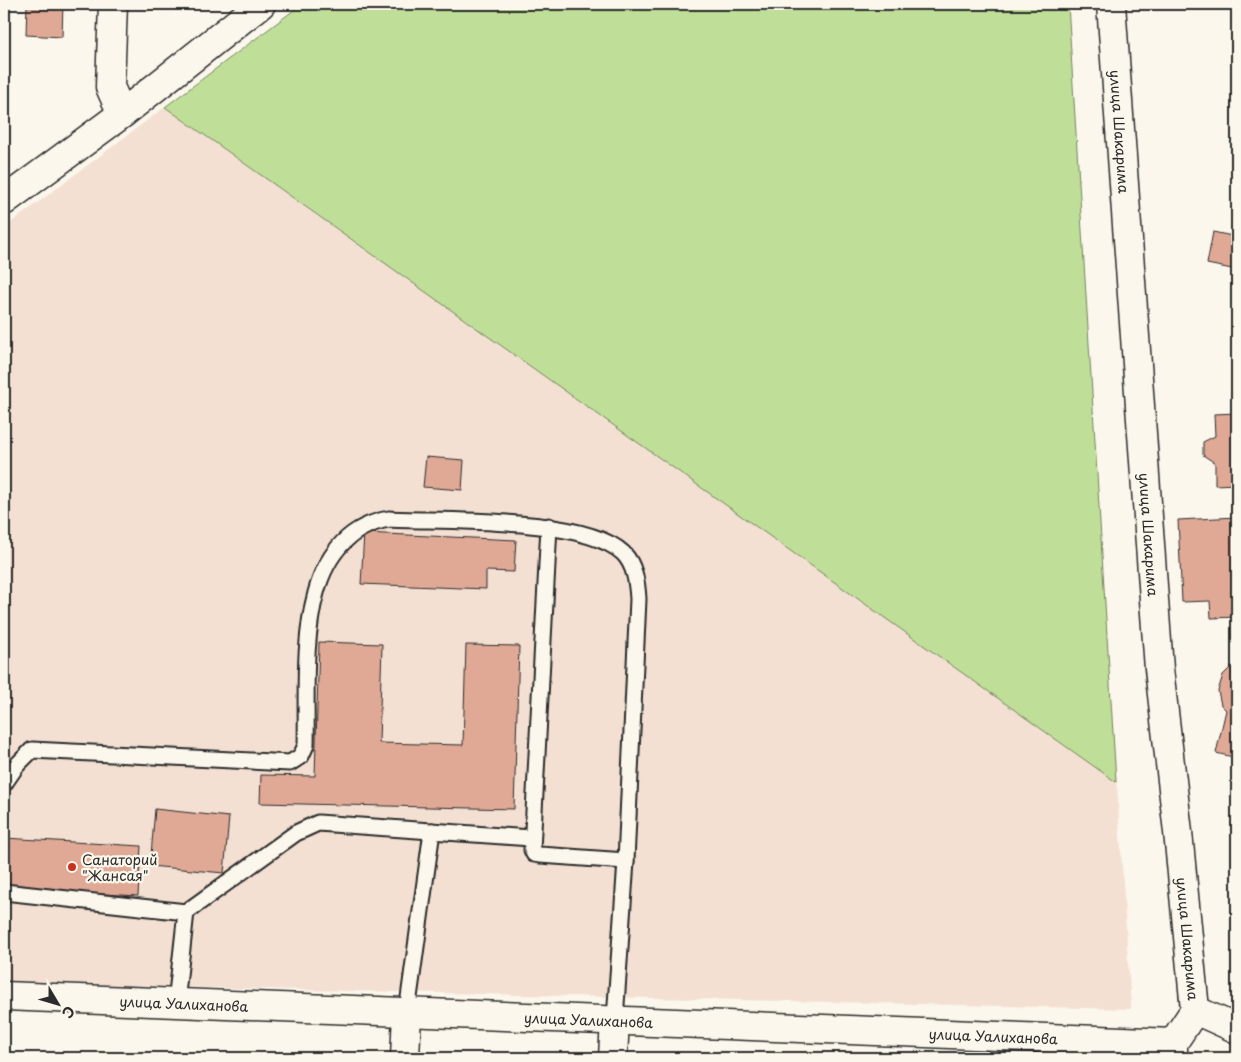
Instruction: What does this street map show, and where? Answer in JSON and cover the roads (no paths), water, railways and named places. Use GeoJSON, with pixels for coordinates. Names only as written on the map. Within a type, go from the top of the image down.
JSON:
{"type":"FeatureCollection","features":[{"type":"Feature","properties":{"kind":"street"},"geometry":{"type":"LineString","coordinates":[[113,4],[110,87],[122,114]]}},
{"type":"Feature","properties":{"kind":"street"},"geometry":{"type":"LineString","coordinates":[[4,200],[122,114],[261,4]]}},
{"type":"Feature","properties":{"kind":"street","name":"улица Шакарима"},"geometry":{"type":"LineString","coordinates":[[1111,4],[1159,669],[1178,832],[1194,1010],[1173,1051]]}},
{"type":"Feature","properties":{"kind":"street","name":"улица Уалиханова"},"geometry":{"type":"LineString","coordinates":[[4,996],[615,1020],[1173,1051]]}},
{"type":"Feature","properties":{"kind":"street"},"geometry":{"type":"LineString","coordinates":[[1194,1010],[1237,1029]]}},
{"type":"Feature","properties":{"kind":"street"},"geometry":{"type":"LineString","coordinates":[[405,1058],[407,1012]]}},
{"type":"Feature","properties":{"kind":"street"},"geometry":{"type":"LineString","coordinates":[[613,1058],[615,1020]]}},
{"type":"Feature","properties":{"kind":"lane"},"geometry":{"type":"LineString","coordinates":[[4,784],[17,765],[32,750],[290,763],[301,756],[306,745],[309,632],[316,587],[333,551],[349,536],[370,523],[389,520],[549,526],[588,535],[612,546],[623,554],[632,567],[636,580],[638,599],[626,861],[615,1020]]}},
{"type":"Feature","properties":{"kind":"lane"},"geometry":{"type":"LineString","coordinates":[[549,526],[531,838],[532,850],[534,854],[626,861]]}},
{"type":"Feature","properties":{"kind":"lane"},"geometry":{"type":"LineString","coordinates":[[4,892],[186,912],[306,827],[318,823],[531,838]]}},
{"type":"Feature","properties":{"kind":"lane"},"geometry":{"type":"LineString","coordinates":[[407,1012],[432,831]]}},
{"type":"Feature","properties":{"kind":"lane"},"geometry":{"type":"LineString","coordinates":[[176,1003],[186,912]]}},
{"type":"Feature","properties":{"kind":"place","name":"Санаторий \"Жансая\""},"geometry":{"type":"Point","coordinates":[72,867]}}]}
